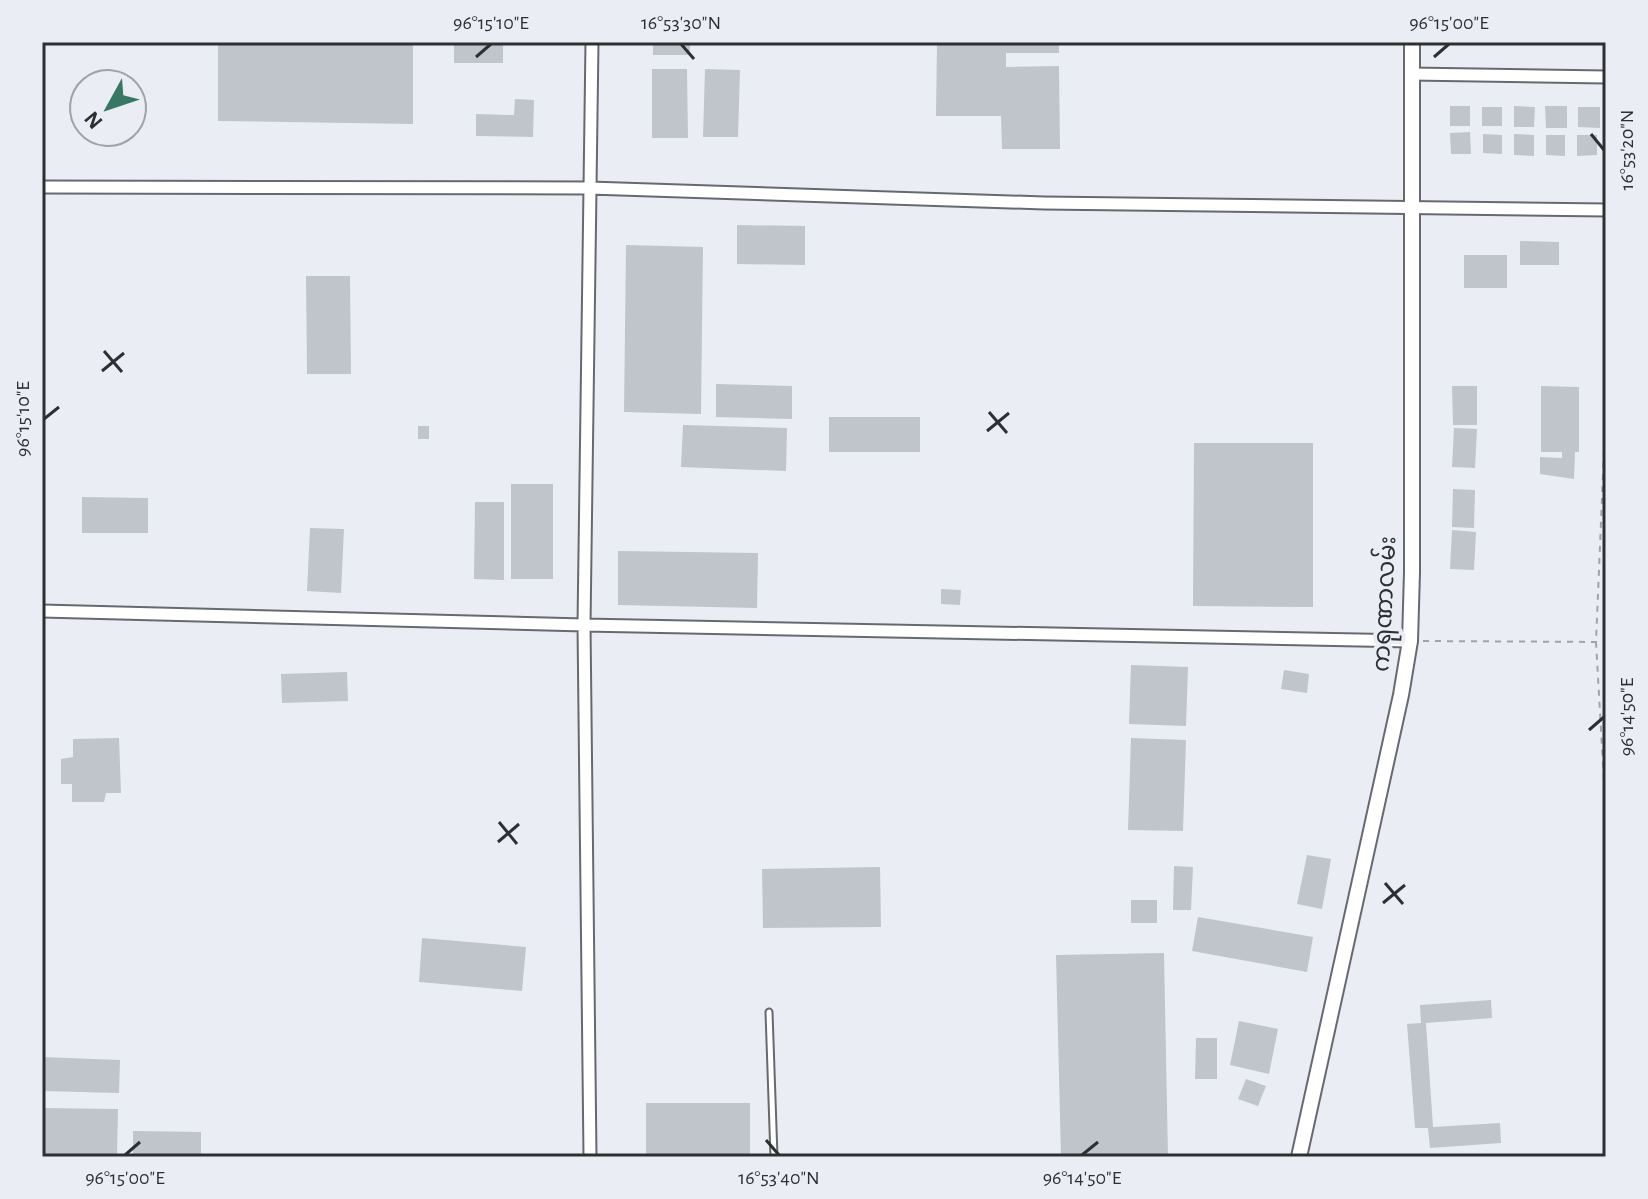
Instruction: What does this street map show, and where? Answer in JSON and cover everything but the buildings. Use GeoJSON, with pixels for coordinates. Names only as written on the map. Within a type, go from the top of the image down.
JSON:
{"type":"FeatureCollection","features":[{"type":"Feature","properties":{"kind":"street"},"geometry":{"type":"LineString","coordinates":[[590,1157],[584,625],[592,42]]}},
{"type":"Feature","properties":{"kind":"street","name":"ကရုဏာလမ်း"},"geometry":{"type":"LineString","coordinates":[[1299,1157],[1398,710],[1410,641],[1412,42]]}},
{"type":"Feature","properties":{"kind":"street"},"geometry":{"type":"LineString","coordinates":[[1411,74],[1606,77]]}},
{"type":"Feature","properties":{"kind":"street"},"geometry":{"type":"LineString","coordinates":[[42,187],[590,188],[1044,203],[1606,210]]}},
{"type":"Feature","properties":{"kind":"street"},"geometry":{"type":"LineString","coordinates":[[42,611],[1410,641]]}},
{"type":"Feature","properties":{"kind":"lane"},"geometry":{"type":"LineString","coordinates":[[769,1012],[774,1157]]}},
{"type":"Feature","properties":{"kind":"path"},"geometry":{"type":"LineString","coordinates":[[1606,402],[1596,642],[1606,817]]}},
{"type":"Feature","properties":{"kind":"path"},"geometry":{"type":"LineString","coordinates":[[1410,641],[1606,642]]}}]}
